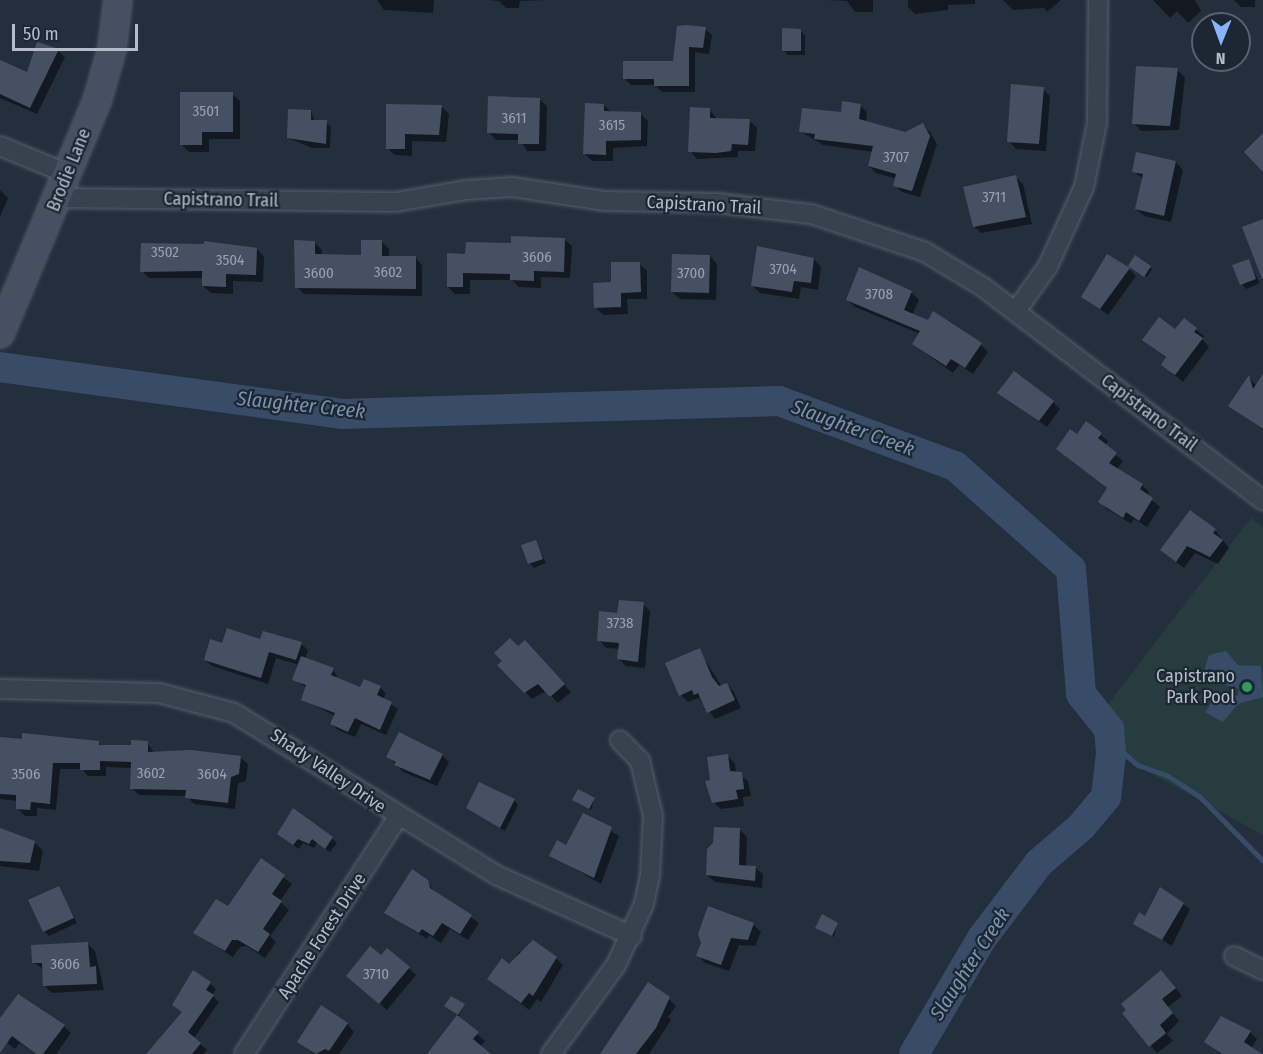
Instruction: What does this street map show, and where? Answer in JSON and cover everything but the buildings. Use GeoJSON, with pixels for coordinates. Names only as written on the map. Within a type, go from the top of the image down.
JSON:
{"type":"FeatureCollection","features":[{"type":"Feature","properties":{"kind":"main road","name":"Brodie Lane"},"geometry":{"type":"LineString","coordinates":[[1,331],[59,198],[105,74],[118,0]]}},
{"type":"Feature","properties":{"kind":"street"},"geometry":{"type":"LineString","coordinates":[[1016,311],[1048,266],[1084,187],[1097,123],[1098,0]]}},
{"type":"Feature","properties":{"kind":"street"},"geometry":{"type":"LineString","coordinates":[[0,146],[68,174]]}},
{"type":"Feature","properties":{"kind":"street","name":"Capistrano Trail"},"geometry":{"type":"LineString","coordinates":[[59,198],[396,202],[467,190],[512,187],[605,201],[769,208],[851,224],[925,252],[1016,311],[1260,493]]}},
{"type":"Feature","properties":{"kind":"street","name":"Shady Valley Drive"},"geometry":{"type":"LineString","coordinates":[[0,689],[159,693],[223,709],[266,729],[398,818],[496,875],[632,936]]}},
{"type":"Feature","properties":{"kind":"street"},"geometry":{"type":"LineString","coordinates":[[551,1054],[616,965],[632,936],[650,875],[653,816],[640,761],[620,740]]}},
{"type":"Feature","properties":{"kind":"street","name":"Apache Forest Drive"},"geometry":{"type":"LineString","coordinates":[[244,1054],[398,818]]}},
{"type":"Feature","properties":{"kind":"street"},"geometry":{"type":"LineString","coordinates":[[1234,956],[1263,970]]}},
{"type":"Feature","properties":{"kind":"green space"},"geometry":{"type":"Polygon","coordinates":[[[1251,518],[1263,527],[1263,835],[1114,753],[1105,708],[1251,518]]]}},
{"type":"Feature","properties":{"kind":"water","name":"Capistrano Park Pool"},"geometry":{"type":"Polygon","coordinates":[[[1226,651],[1238,665],[1261,666],[1263,697],[1238,704],[1223,722],[1205,712],[1216,696],[1225,692],[1238,696],[1239,689],[1202,678],[1209,655],[1226,651]]]}},
{"type":"Feature","properties":{"kind":"waterway","name":"Slaughter Creek"},"geometry":{"type":"LineString","coordinates":[[0,367],[342,414],[779,401],[955,466],[1071,569],[1081,694],[1109,729],[1111,754],[1106,797],[1082,826],[1039,863],[982,938],[914,1054]]}},
{"type":"Feature","properties":{"kind":"waterway"},"geometry":{"type":"LineString","coordinates":[[1110,741],[1138,765],[1168,776],[1199,796],[1263,861]]}},
{"type":"Feature","properties":{"kind":"place","name":"Capistrano Park Pool"},"geometry":{"type":"Point","coordinates":[1247,687]}}]}
